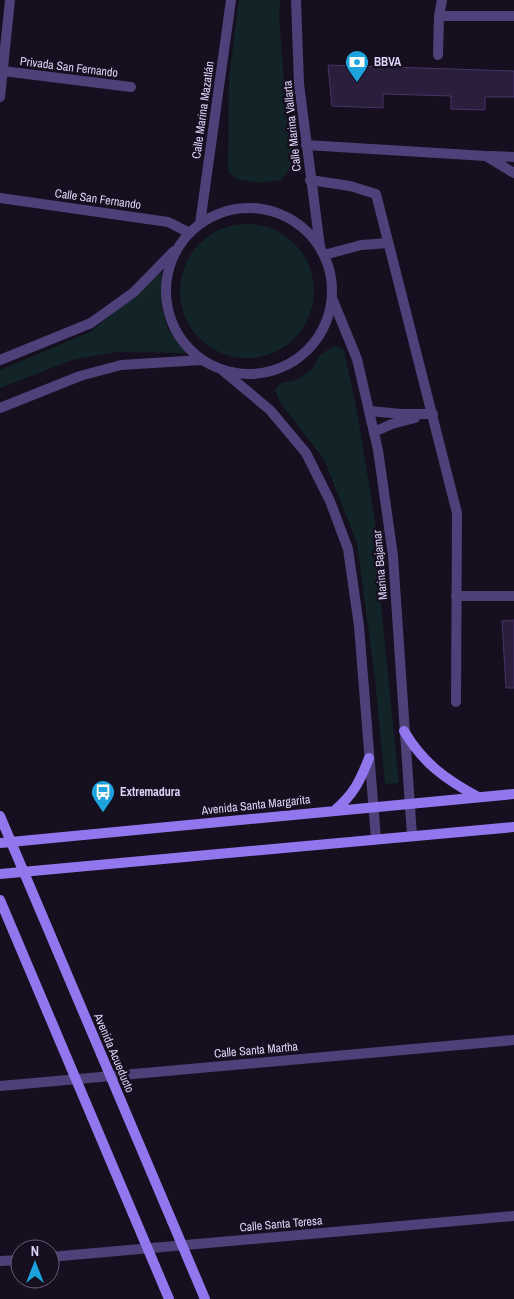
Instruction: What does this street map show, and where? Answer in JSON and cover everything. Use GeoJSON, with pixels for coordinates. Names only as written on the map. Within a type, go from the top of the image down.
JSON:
{"type":"FeatureCollection","features":[{"type":"Feature","properties":{"kind":"main road"},"geometry":{"type":"LineString","coordinates":[[404,731],[424,759],[458,786],[478,797]]}},
{"type":"Feature","properties":{"kind":"main road"},"geometry":{"type":"LineString","coordinates":[[335,810],[355,790],[369,758]]}},
{"type":"Feature","properties":{"kind":"main road","name":"Avenida Santa Margarita"},"geometry":{"type":"LineString","coordinates":[[5,842],[514,794]]}},
{"type":"Feature","properties":{"kind":"main road","name":"Avenida Acueducto"},"geometry":{"type":"LineString","coordinates":[[0,816],[5,842],[24,871],[205,1299]]}},
{"type":"Feature","properties":{"kind":"main road"},"geometry":{"type":"LineString","coordinates":[[0,874],[514,827]]}},
{"type":"Feature","properties":{"kind":"main road"},"geometry":{"type":"LineString","coordinates":[[0,900],[169,1299]]}},
{"type":"Feature","properties":{"kind":"street"},"geometry":{"type":"LineString","coordinates":[[0,97],[10,0]]}},
{"type":"Feature","properties":{"kind":"street","name":"Calle Marina Mazatlán"},"geometry":{"type":"LineString","coordinates":[[200,224],[231,0]]}},
{"type":"Feature","properties":{"kind":"street","name":"Calle Marina Vallarta"},"geometry":{"type":"LineString","coordinates":[[296,0],[299,84],[310,180],[322,252]]}},
{"type":"Feature","properties":{"kind":"street"},"geometry":{"type":"LineString","coordinates":[[438,56],[439,16],[442,0]]}},
{"type":"Feature","properties":{"kind":"street"},"geometry":{"type":"LineString","coordinates":[[439,16],[514,16]]}},
{"type":"Feature","properties":{"kind":"street","name":"Privada San Fernando"},"geometry":{"type":"LineString","coordinates":[[3,72],[132,87]]}},
{"type":"Feature","properties":{"kind":"street"},"geometry":{"type":"LineString","coordinates":[[306,145],[514,157]]}},
{"type":"Feature","properties":{"kind":"street"},"geometry":{"type":"LineString","coordinates":[[486,156],[514,172]]}},
{"type":"Feature","properties":{"kind":"street"},"geometry":{"type":"LineString","coordinates":[[310,180],[350,186],[376,194],[457,513],[456,702]]}},
{"type":"Feature","properties":{"kind":"street","name":"Calle San Fernando"},"geometry":{"type":"LineString","coordinates":[[0,198],[168,222],[190,233]]}},
{"type":"Feature","properties":{"kind":"street"},"geometry":{"type":"LineString","coordinates":[[0,360],[92,322],[134,292],[200,224],[224,212],[251,208],[278,214],[302,227],[322,252],[330,267],[332,298],[324,327],[306,352],[280,368],[251,374],[221,370]]}},
{"type":"Feature","properties":{"kind":"street"},"geometry":{"type":"LineString","coordinates":[[322,252],[361,245],[388,243]]}},
{"type":"Feature","properties":{"kind":"street"},"geometry":{"type":"LineString","coordinates":[[180,244],[169,268],[165,294],[170,319],[182,342],[201,360],[221,370],[270,410],[306,453],[330,501],[348,549],[359,626],[376,839]]}},
{"type":"Feature","properties":{"kind":"street","name":"Marina Bajamar"},"geometry":{"type":"LineString","coordinates":[[332,298],[357,359],[378,450],[393,556],[412,836]]}},
{"type":"Feature","properties":{"kind":"street"},"geometry":{"type":"LineString","coordinates":[[0,408],[80,376],[120,366],[201,360]]}},
{"type":"Feature","properties":{"kind":"street"},"geometry":{"type":"LineString","coordinates":[[370,411],[400,414],[433,414]]}},
{"type":"Feature","properties":{"kind":"street"},"geometry":{"type":"LineString","coordinates":[[374,432],[392,424],[433,414]]}},
{"type":"Feature","properties":{"kind":"street"},"geometry":{"type":"LineString","coordinates":[[456,596],[514,596]]}},
{"type":"Feature","properties":{"kind":"street","name":"Calle Santa Martha"},"geometry":{"type":"LineString","coordinates":[[0,1086],[514,1040]]}},
{"type":"Feature","properties":{"kind":"street","name":"Calle Santa Teresa"},"geometry":{"type":"LineString","coordinates":[[60,1256],[514,1216]]}},
{"type":"Feature","properties":{"kind":"shaded area"},"geometry":{"type":"Polygon","coordinates":[[[239,0],[280,0],[279,17],[286,105],[295,163],[281,180],[260,183],[236,179],[228,171],[229,77],[239,0]]]}},
{"type":"Feature","properties":{"kind":"shaded area"},"geometry":{"type":"Polygon","coordinates":[[[247,224],[273,229],[295,243],[309,265],[314,291],[309,317],[295,339],[273,353],[247,358],[221,353],[199,339],[185,317],[180,291],[185,265],[199,243],[221,229],[247,224]]]}},
{"type":"Feature","properties":{"kind":"shaded area"},"geometry":{"type":"Polygon","coordinates":[[[162,272],[161,306],[168,329],[187,353],[116,352],[72,360],[0,388],[0,370],[90,332],[162,272]]]}},
{"type":"Feature","properties":{"kind":"shaded area"},"geometry":{"type":"Polygon","coordinates":[[[335,346],[344,350],[357,411],[375,521],[379,586],[399,783],[385,784],[375,679],[357,543],[324,459],[281,404],[275,390],[281,383],[296,380],[311,370],[321,354],[335,346]]]}},
{"type":"Feature","properties":{"kind":"building"},"geometry":{"type":"Polygon","coordinates":[[[328,65],[514,71],[514,97],[485,97],[485,110],[451,109],[451,96],[383,94],[383,108],[332,106],[328,65]]]}},
{"type":"Feature","properties":{"kind":"building"},"geometry":{"type":"Polygon","coordinates":[[[514,620],[514,688],[506,688],[502,621],[514,620]]]}},
{"type":"Feature","properties":{"kind":"place","name":"BBVA"},"geometry":{"type":"Point","coordinates":[357,83]}},
{"type":"Feature","properties":{"kind":"place","name":"Extremadura"},"geometry":{"type":"Point","coordinates":[103,813]}}]}
